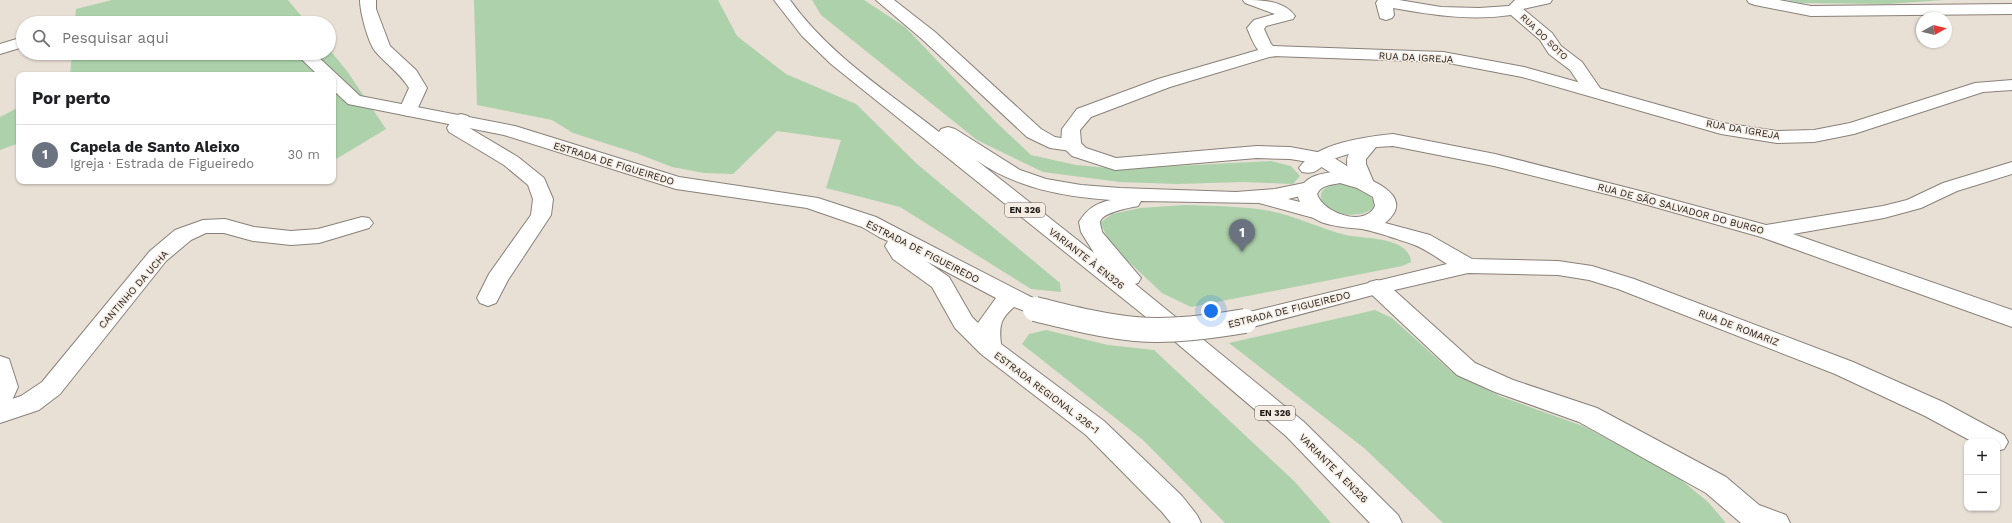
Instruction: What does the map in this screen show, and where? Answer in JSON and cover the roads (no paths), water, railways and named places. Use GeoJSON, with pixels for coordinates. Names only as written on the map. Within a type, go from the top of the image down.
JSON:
{"type":"FeatureCollection","features":[{"type":"Feature","properties":{"kind":"street"},"geometry":{"type":"LineString","coordinates":[[368,0],[368,9],[382,48],[410,74],[418,88],[408,110]]}},
{"type":"Feature","properties":{"kind":"street","name":"VARIANTE À EN326"},"geometry":{"type":"LineString","coordinates":[[782,0],[789,11],[820,46],[896,109],[1154,311],[1295,429],[1388,523]]}},
{"type":"Feature","properties":{"kind":"street"},"geometry":{"type":"LineString","coordinates":[[884,0],[929,36],[1034,133],[1050,142],[1071,145],[1079,152],[1115,164],[1193,156],[1276,152],[1297,160],[1315,174],[1328,178],[1356,180],[1382,196],[1385,203],[1422,240]]}},
{"type":"Feature","properties":{"kind":"street"},"geometry":{"type":"LineString","coordinates":[[1250,0],[1284,12],[1287,16],[1260,23],[1255,28],[1261,42],[1270,52]]}},
{"type":"Feature","properties":{"kind":"street","name":"RUA DO SOTO"},"geometry":{"type":"LineString","coordinates":[[1544,0],[1518,4],[1514,10],[1526,18],[1546,37],[1555,50],[1576,66],[1593,91]]}},
{"type":"Feature","properties":{"kind":"street"},"geometry":{"type":"LineString","coordinates":[[1755,0],[1812,11],[2012,10]]}},
{"type":"Feature","properties":{"kind":"street"},"geometry":{"type":"LineString","coordinates":[[1386,15],[1384,3],[1395,3],[1418,9],[1470,12],[1502,12],[1514,10]]}},
{"type":"Feature","properties":{"kind":"street"},"geometry":{"type":"LineString","coordinates":[[0,49],[16,44]]}},
{"type":"Feature","properties":{"kind":"street","name":"RUA DA IGREJA"},"geometry":{"type":"LineString","coordinates":[[1071,145],[1071,129],[1084,113],[1164,83],[1270,52],[1443,57],[1524,72],[1721,128],[1777,137],[1814,136],[1854,128],[1981,87],[2012,85]]}},
{"type":"Feature","properties":{"kind":"street"},"geometry":{"type":"LineString","coordinates":[[312,60],[325,72]]}},
{"type":"Feature","properties":{"kind":"street","name":"ESTRADA DE FIGUEIREDO"},"geometry":{"type":"LineString","coordinates":[[336,83],[354,100],[508,130],[676,183],[811,202],[869,222],[1035,308],[1126,328],[1165,330],[1213,326],[1245,321],[1377,287],[1468,266]]}},
{"type":"Feature","properties":{"kind":"street"},"geometry":{"type":"LineString","coordinates":[[896,109],[950,134],[1001,169],[1023,178],[1049,185],[1089,192],[1117,195],[1254,197],[1283,194],[1315,174]]}},
{"type":"Feature","properties":{"kind":"street"},"geometry":{"type":"LineString","coordinates":[[461,120],[456,128],[511,161],[532,177],[537,182],[543,198],[541,215],[497,279],[488,298]]}},
{"type":"Feature","properties":{"kind":"street","name":"RUA DE SÃO SALVADOR DO BURGO"},"geometry":{"type":"LineString","coordinates":[[1315,174],[1334,152],[1370,142],[1393,140],[1495,160],[1645,198],[1766,232],[1884,212],[1914,204],[1950,188],[2012,168]]}},
{"type":"Feature","properties":{"kind":"street"},"geometry":{"type":"LineString","coordinates":[[1356,180],[1356,158],[1370,142]]}},
{"type":"Feature","properties":{"kind":"street"},"geometry":{"type":"LineString","coordinates":[[1315,174],[1307,194],[1308,201],[1313,208],[1321,214]]}},
{"type":"Feature","properties":{"kind":"street"},"geometry":{"type":"LineString","coordinates":[[1154,311],[1132,282],[1096,244],[1091,234],[1090,224],[1093,216],[1105,208],[1124,203],[1179,196]]}},
{"type":"Feature","properties":{"kind":"street"},"geometry":{"type":"LineString","coordinates":[[1254,197],[1321,214],[1341,222],[1363,223],[1422,240],[1468,266]]}},
{"type":"Feature","properties":{"kind":"street"},"geometry":{"type":"LineString","coordinates":[[1363,223],[1381,216],[1385,210],[1385,203]]}},
{"type":"Feature","properties":{"kind":"street","name":"CANTINHO DA UCHA"},"geometry":{"type":"LineString","coordinates":[[0,413],[30,403],[51,388],[158,256],[183,235],[203,227],[225,226],[253,234],[291,238],[319,236],[362,223]]}},
{"type":"Feature","properties":{"kind":"street","name":"ESTRADA REGIONAL 326-1"},"geometry":{"type":"LineString","coordinates":[[886,232],[901,254],[941,282],[963,322],[989,348],[1095,428],[1172,504],[1187,523]]}},
{"type":"Feature","properties":{"kind":"street"},"geometry":{"type":"LineString","coordinates":[[1766,232],[2012,319]]}},
{"type":"Feature","properties":{"kind":"street","name":"RUA DE ROMARIZ"},"geometry":{"type":"LineString","coordinates":[[1468,266],[1558,268],[1592,273],[1626,284],[1844,368],[1934,409],[1990,439]]}},
{"type":"Feature","properties":{"kind":"street"},"geometry":{"type":"LineString","coordinates":[[1377,287],[1466,369],[1504,386],[1588,415],[1716,485],[1753,518],[1776,523]]}},
{"type":"Feature","properties":{"kind":"street","name":"ESTRADA REGIONAL 326-1"},"geometry":{"type":"LineString","coordinates":[[989,348],[987,327],[1001,306],[1012,297]]}},
{"type":"Feature","properties":{"kind":"street"},"geometry":{"type":"LineString","coordinates":[[0,365],[6,387],[0,400]]}},
{"type":"Feature","properties":{"kind":"street","name":"RUA DE ROMARIZ"},"geometry":{"type":"LineString","coordinates":[[2000,444],[2012,451]]}},
{"type":"Feature","properties":{"kind":"place","name":"Capela de Santo Aleixo"},"geometry":{"type":"Point","coordinates":[1242,252]}}]}
